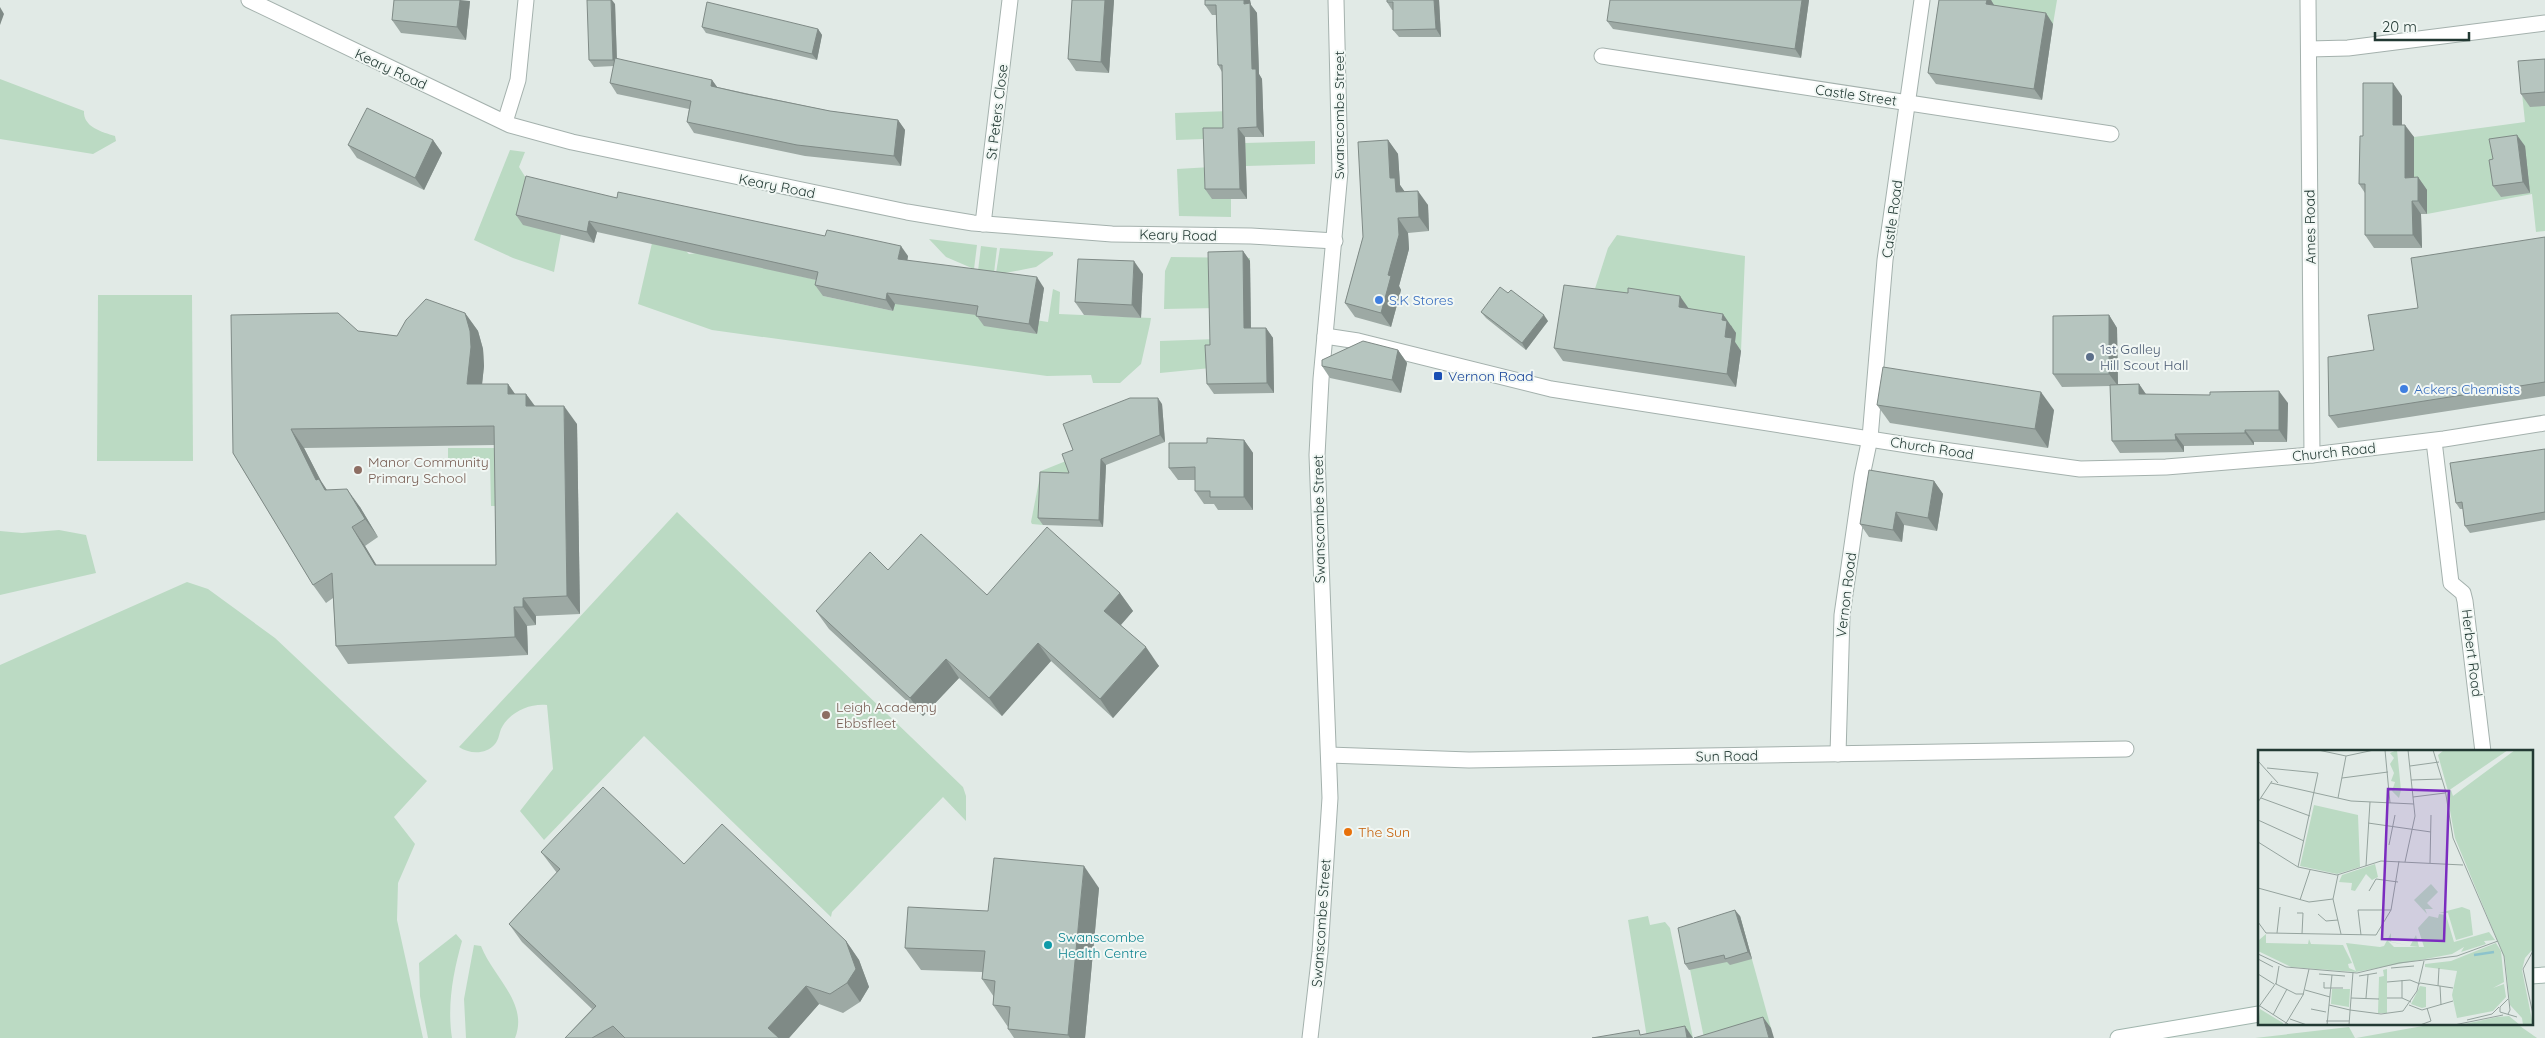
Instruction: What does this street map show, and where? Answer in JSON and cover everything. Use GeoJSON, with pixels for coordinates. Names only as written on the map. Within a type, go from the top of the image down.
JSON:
{"type":"FeatureCollection","features":[{"type":"Feature","properties":{"kind":"street","name":"Keary Road"},"geometry":{"type":"LineString","coordinates":[[249,0],[505,122],[572,142],[920,215],[983,224],[1112,234],[1251,236],[1335,241]]}},
{"type":"Feature","properties":{"kind":"street"},"geometry":{"type":"LineString","coordinates":[[505,122],[518,80],[526,0]]}},
{"type":"Feature","properties":{"kind":"street","name":"St Peters Close"},"geometry":{"type":"LineString","coordinates":[[983,224],[1010,0]]}},
{"type":"Feature","properties":{"kind":"street","name":"Swanscombe Street"},"geometry":{"type":"LineString","coordinates":[[1310,1038],[1320,952],[1330,798],[1317,455],[1325,336],[1340,172],[1336,0]]}},
{"type":"Feature","properties":{"kind":"street","name":"Castle Road"},"geometry":{"type":"LineString","coordinates":[[1870,438],[1885,260],[1922,0]]}},
{"type":"Feature","properties":{"kind":"street","name":"Ames Road"},"geometry":{"type":"LineString","coordinates":[[2308,0],[2312,455]]}},
{"type":"Feature","properties":{"kind":"street"},"geometry":{"type":"LineString","coordinates":[[2309,49],[2364,46],[2545,23]]}},
{"type":"Feature","properties":{"kind":"street","name":"Castle Street"},"geometry":{"type":"LineString","coordinates":[[1602,56],[2111,134]]}},
{"type":"Feature","properties":{"kind":"street","name":"Church Road"},"geometry":{"type":"LineString","coordinates":[[1325,336],[1358,341],[1551,389],[2006,460],[2091,470],[2166,467],[2312,455],[2434,441],[2545,423]]}},
{"type":"Feature","properties":{"kind":"street","name":"Vernon Road"},"geometry":{"type":"LineString","coordinates":[[1838,754],[1841,621],[1861,484],[1870,438]]}},
{"type":"Feature","properties":{"kind":"street","name":"Herbert Road"},"geometry":{"type":"LineString","coordinates":[[2434,441],[2451,581],[2463,593],[2465,601],[2484,750]]}},
{"type":"Feature","properties":{"kind":"street","name":"Sun Road"},"geometry":{"type":"LineString","coordinates":[[1329,755],[1469,760],[2126,749]]}},
{"type":"Feature","properties":{"kind":"street"},"geometry":{"type":"LineString","coordinates":[[2532,976],[2545,975]]}},
{"type":"Feature","properties":{"kind":"street"},"geometry":{"type":"LineString","coordinates":[[2118,1038],[2258,1014]]}},
{"type":"Feature","properties":{"kind":"green space"},"geometry":{"type":"Polygon","coordinates":[[[1961,0],[2057,0],[2053,24],[1961,0]]]}},
{"type":"Feature","properties":{"kind":"green space"},"geometry":{"type":"Polygon","coordinates":[[[2520,74],[2545,106],[2545,231],[2536,232],[2532,194],[2427,214],[2427,190],[2407,191],[2414,137],[2525,122],[2520,74]]]}},
{"type":"Feature","properties":{"kind":"green space"},"geometry":{"type":"Polygon","coordinates":[[[0,79],[84,111],[90,125],[99,131],[115,136],[116,141],[93,154],[0,139],[0,79]]]}},
{"type":"Feature","properties":{"kind":"green space"},"geometry":{"type":"Polygon","coordinates":[[[1230,111],[1231,138],[1176,140],[1175,113],[1230,111]]]}},
{"type":"Feature","properties":{"kind":"green space"},"geometry":{"type":"Polygon","coordinates":[[[1315,141],[1315,164],[1246,166],[1245,143],[1315,141]]]}},
{"type":"Feature","properties":{"kind":"green space"},"geometry":{"type":"Polygon","coordinates":[[[510,150],[525,152],[519,167],[561,234],[554,272],[513,258],[474,240],[510,150]]]}},
{"type":"Feature","properties":{"kind":"green space"},"geometry":{"type":"Polygon","coordinates":[[[1211,167],[1231,199],[1231,217],[1179,216],[1177,169],[1211,167]]]}},
{"type":"Feature","properties":{"kind":"green space"},"geometry":{"type":"Polygon","coordinates":[[[1617,235],[1745,256],[1741,351],[1734,349],[1736,334],[1592,298],[1608,248],[1617,235]]]}},
{"type":"Feature","properties":{"kind":"green space"},"geometry":{"type":"Polygon","coordinates":[[[929,239],[977,245],[974,269],[946,257],[929,239]]]}},
{"type":"Feature","properties":{"kind":"green space"},"geometry":{"type":"Polygon","coordinates":[[[652,243],[686,251],[689,254],[698,253],[826,282],[823,296],[893,311],[896,298],[1048,322],[1053,289],[1060,292],[1059,314],[1151,318],[1141,364],[1120,383],[1093,383],[1091,375],[1047,376],[712,330],[638,304],[652,243]]]}},
{"type":"Feature","properties":{"kind":"green space"},"geometry":{"type":"Polygon","coordinates":[[[981,246],[997,248],[994,273],[978,271],[981,246]]]}},
{"type":"Feature","properties":{"kind":"green space"},"geometry":{"type":"Polygon","coordinates":[[[1000,248],[1053,252],[1053,255],[1036,267],[1000,274],[996,273],[1000,248]]]}},
{"type":"Feature","properties":{"kind":"green space"},"geometry":{"type":"Polygon","coordinates":[[[1171,257],[1250,258],[1250,261],[1216,262],[1217,308],[1164,309],[1165,271],[1171,257]]]}},
{"type":"Feature","properties":{"kind":"green space"},"geometry":{"type":"Polygon","coordinates":[[[98,295],[192,295],[193,461],[97,461],[98,295]]]}},
{"type":"Feature","properties":{"kind":"green space"},"geometry":{"type":"Polygon","coordinates":[[[1217,339],[1221,367],[1160,373],[1160,341],[1217,339]]]}},
{"type":"Feature","properties":{"kind":"green space"},"geometry":{"type":"Polygon","coordinates":[[[448,448],[504,448],[504,506],[491,506],[490,459],[448,460],[448,448]]]}},
{"type":"Feature","properties":{"kind":"green space"},"geometry":{"type":"Polygon","coordinates":[[[1066,461],[1073,478],[1043,525],[1032,524],[1041,471],[1066,461]]]}},
{"type":"Feature","properties":{"kind":"green space"},"geometry":{"type":"Polygon","coordinates":[[[677,512],[963,787],[966,796],[966,821],[943,797],[832,912],[831,917],[644,736],[544,840],[520,811],[553,769],[547,705],[527,707],[515,713],[501,729],[495,744],[487,750],[472,752],[459,747],[677,512]]]}},
{"type":"Feature","properties":{"kind":"green space"},"geometry":{"type":"Polygon","coordinates":[[[59,530],[86,535],[96,573],[0,595],[0,531],[22,533],[59,530]]]}},
{"type":"Feature","properties":{"kind":"green space"},"geometry":{"type":"Polygon","coordinates":[[[187,582],[208,589],[275,638],[427,781],[394,817],[415,844],[398,883],[397,920],[423,1038],[0,1038],[0,665],[187,582]]]}},
{"type":"Feature","properties":{"kind":"green space"},"geometry":{"type":"Polygon","coordinates":[[[1648,916],[1650,925],[1665,922],[1670,928],[1693,1038],[1647,1038],[1628,920],[1648,916]]]}},
{"type":"Feature","properties":{"kind":"green space"},"geometry":{"type":"Polygon","coordinates":[[[1740,916],[1771,1028],[1739,1038],[1704,1038],[1683,935],[1740,916]]]}},
{"type":"Feature","properties":{"kind":"green space"},"geometry":{"type":"Polygon","coordinates":[[[456,934],[462,941],[452,989],[450,1013],[452,1038],[428,1038],[420,996],[419,963],[456,934]]]}},
{"type":"Feature","properties":{"kind":"green space"},"geometry":{"type":"Polygon","coordinates":[[[474,945],[481,946],[514,1002],[518,1025],[515,1038],[466,1038],[464,999],[474,945]]]}},
{"type":"Feature","properties":{"kind":"green space"},"geometry":{"type":"Polygon","coordinates":[[[2423,1026],[2520,1026],[2537,1038],[2356,1038],[2423,1026]]]}},
{"type":"Feature","properties":{"kind":"green space"},"geometry":{"type":"Polygon","coordinates":[[[2349,1027],[2355,1038],[2255,1038],[2349,1027]]]}},
{"type":"Feature","properties":{"kind":"building"},"geometry":{"type":"Polygon","coordinates":[[[394,0],[460,0],[457,27],[392,20],[394,0]]]}},
{"type":"Feature","properties":{"kind":"building"},"geometry":{"type":"Polygon","coordinates":[[[587,0],[611,0],[613,60],[589,60],[587,0]]]}},
{"type":"Feature","properties":{"kind":"building"},"geometry":{"type":"Polygon","coordinates":[[[1072,0],[1105,0],[1101,62],[1068,59],[1072,0]]]}},
{"type":"Feature","properties":{"kind":"building"},"geometry":{"type":"Polygon","coordinates":[[[1205,0],[1244,0],[1244,4],[1250,3],[1252,69],[1256,69],[1257,127],[1238,128],[1240,189],[1205,189],[1203,128],[1223,128],[1222,65],[1218,65],[1216,5],[1205,5],[1205,0]]]}},
{"type":"Feature","properties":{"kind":"building"},"geometry":{"type":"Polygon","coordinates":[[[1387,0],[1434,0],[1436,29],[1393,30],[1393,2],[1387,2],[1387,0]]]}},
{"type":"Feature","properties":{"kind":"building"},"geometry":{"type":"Polygon","coordinates":[[[1610,0],[1802,0],[1795,49],[1607,21],[1610,0]]]}},
{"type":"Feature","properties":{"kind":"building"},"geometry":{"type":"Polygon","coordinates":[[[1939,0],[1987,0],[1986,4],[2046,13],[2034,89],[1928,73],[1939,0]]]}},
{"type":"Feature","properties":{"kind":"building"},"geometry":{"type":"Polygon","coordinates":[[[707,2],[818,29],[812,54],[702,27],[707,2]]]}},
{"type":"Feature","properties":{"kind":"building"},"geometry":{"type":"Polygon","coordinates":[[[615,58],[712,80],[711,86],[746,94],[830,111],[898,120],[894,156],[797,145],[687,122],[691,101],[610,83],[615,58]]]}},
{"type":"Feature","properties":{"kind":"building"},"geometry":{"type":"Polygon","coordinates":[[[2545,59],[2545,92],[2521,94],[2518,61],[2545,59]]]}},
{"type":"Feature","properties":{"kind":"building"},"geometry":{"type":"Polygon","coordinates":[[[2363,83],[2393,83],[2393,125],[2405,125],[2405,178],[2418,177],[2418,201],[2412,201],[2413,235],[2365,235],[2365,184],[2359,184],[2360,136],[2363,136],[2363,83]]]}},
{"type":"Feature","properties":{"kind":"building"},"geometry":{"type":"Polygon","coordinates":[[[367,108],[433,140],[415,178],[348,145],[367,108]]]}},
{"type":"Feature","properties":{"kind":"building"},"geometry":{"type":"Polygon","coordinates":[[[2517,135],[2523,182],[2493,186],[2489,160],[2493,159],[2489,139],[2517,135]]]}},
{"type":"Feature","properties":{"kind":"building"},"geometry":{"type":"Polygon","coordinates":[[[1388,140],[1390,178],[1395,178],[1396,192],[1418,191],[1419,217],[1398,218],[1399,235],[1388,275],[1391,276],[1381,313],[1345,303],[1363,237],[1358,142],[1388,140]]]}},
{"type":"Feature","properties":{"kind":"building"},"geometry":{"type":"Polygon","coordinates":[[[526,176],[617,198],[618,192],[825,236],[827,230],[901,246],[898,259],[1037,277],[1029,324],[976,316],[978,306],[887,293],[886,300],[815,285],[818,272],[589,221],[587,232],[516,215],[526,176]]]}},
{"type":"Feature","properties":{"kind":"building"},"geometry":{"type":"Polygon","coordinates":[[[2545,237],[2545,382],[2329,416],[2328,357],[2374,350],[2368,315],[2418,308],[2411,258],[2545,237]]]}},
{"type":"Feature","properties":{"kind":"building"},"geometry":{"type":"Polygon","coordinates":[[[1243,251],[1244,328],[1266,328],[1267,383],[1207,384],[1205,345],[1210,345],[1208,252],[1243,251]]]}},
{"type":"Feature","properties":{"kind":"building"},"geometry":{"type":"Polygon","coordinates":[[[1078,259],[1134,261],[1132,305],[1075,302],[1078,259]]]}},
{"type":"Feature","properties":{"kind":"building"},"geometry":{"type":"Polygon","coordinates":[[[1564,285],[1628,293],[1628,288],[1680,296],[1679,307],[1723,314],[1722,320],[1727,321],[1725,337],[1732,338],[1727,374],[1554,348],[1564,285]]]}},
{"type":"Feature","properties":{"kind":"building"},"geometry":{"type":"Polygon","coordinates":[[[1500,287],[1508,293],[1511,290],[1544,315],[1522,343],[1481,312],[1500,287]]]}},
{"type":"Feature","properties":{"kind":"building"},"geometry":{"type":"Polygon","coordinates":[[[426,299],[465,313],[470,331],[471,347],[467,384],[508,384],[508,394],[526,394],[526,406],[564,406],[567,596],[523,598],[523,607],[514,607],[515,637],[336,646],[332,573],[313,585],[233,453],[231,315],[338,313],[358,331],[397,336],[406,320],[426,299]],[[494,426],[291,429],[316,480],[319,479],[325,490],[347,489],[365,519],[352,527],[375,565],[496,565],[494,426]]]}},
{"type":"Feature","properties":{"kind":"building","name":"1st Galley Hill Scout Hall"},"geometry":{"type":"Polygon","coordinates":[[[2109,315],[2109,374],[2053,374],[2053,316],[2109,315]]]}},
{"type":"Feature","properties":{"kind":"building"},"geometry":{"type":"Polygon","coordinates":[[[1363,341],[1398,350],[1392,380],[1322,366],[1322,360],[1363,341]]]}},
{"type":"Feature","properties":{"kind":"building"},"geometry":{"type":"Polygon","coordinates":[[[1883,367],[2041,392],[2035,429],[1877,405],[1883,367]]]}},
{"type":"Feature","properties":{"kind":"building"},"geometry":{"type":"Polygon","coordinates":[[[2139,384],[2139,394],[2210,395],[2210,392],[2279,391],[2279,430],[2245,430],[2245,433],[2175,434],[2176,440],[2112,441],[2110,385],[2139,384]]]}},
{"type":"Feature","properties":{"kind":"building"},"geometry":{"type":"Polygon","coordinates":[[[1130,398],[1158,398],[1160,435],[1101,459],[1099,520],[1038,518],[1040,472],[1069,473],[1062,454],[1073,450],[1063,424],[1130,398]]]}},
{"type":"Feature","properties":{"kind":"building"},"geometry":{"type":"Polygon","coordinates":[[[1207,438],[1244,440],[1244,497],[1210,497],[1210,491],[1195,491],[1195,467],[1169,468],[1169,443],[1207,443],[1207,438]]]}},
{"type":"Feature","properties":{"kind":"building"},"geometry":{"type":"Polygon","coordinates":[[[2545,449],[2545,512],[2465,526],[2462,502],[2456,503],[2450,463],[2545,449]]]}},
{"type":"Feature","properties":{"kind":"building"},"geometry":{"type":"Polygon","coordinates":[[[1869,470],[1934,481],[1928,518],[1896,512],[1893,530],[1860,524],[1869,470]]]}},
{"type":"Feature","properties":{"kind":"building"},"geometry":{"type":"Polygon","coordinates":[[[1047,527],[1120,593],[1104,611],[1146,647],[1100,699],[1038,643],[989,698],[946,659],[910,698],[816,611],[870,552],[888,570],[921,534],[987,595],[1047,527]]]}},
{"type":"Feature","properties":{"kind":"building"},"geometry":{"type":"Polygon","coordinates":[[[603,787],[684,864],[722,824],[846,941],[856,969],[847,983],[830,994],[806,986],[768,1028],[779,1038],[625,1038],[613,1026],[592,1038],[565,1038],[596,1006],[509,924],[560,869],[541,852],[603,787]]]}},
{"type":"Feature","properties":{"kind":"building","name":"Swanscombe Health Centre"},"geometry":{"type":"Polygon","coordinates":[[[994,858],[1084,866],[1068,1035],[1008,1029],[1010,1007],[993,1005],[995,981],[982,979],[985,951],[905,948],[908,907],[988,911],[994,858]]]}},
{"type":"Feature","properties":{"kind":"building"},"geometry":{"type":"Polygon","coordinates":[[[1735,910],[1748,952],[1725,959],[1724,955],[1685,964],[1678,928],[1735,910]]]}},
{"type":"Feature","properties":{"kind":"building"},"geometry":{"type":"Polygon","coordinates":[[[1763,1017],[1769,1038],[1694,1038],[1763,1017]]]}},
{"type":"Feature","properties":{"kind":"building"},"geometry":{"type":"Polygon","coordinates":[[[1685,1026],[1687,1038],[1592,1038],[1639,1030],[1640,1035],[1685,1026]]]}},
{"type":"Feature","properties":{"kind":"place","name":"S.K Stores"},"geometry":{"type":"Point","coordinates":[1379,300]}},
{"type":"Feature","properties":{"kind":"place","name":"1st Galley Hill Scout Hall"},"geometry":{"type":"Point","coordinates":[2090,357]}},
{"type":"Feature","properties":{"kind":"place","name":"Vernon Road"},"geometry":{"type":"Point","coordinates":[1438,376]}},
{"type":"Feature","properties":{"kind":"place","name":"Ackers Chemists"},"geometry":{"type":"Point","coordinates":[2404,389]}},
{"type":"Feature","properties":{"kind":"place","name":"Manor Community Primary School"},"geometry":{"type":"Point","coordinates":[358,470]}},
{"type":"Feature","properties":{"kind":"place","name":"Leigh Academy Ebbsfleet"},"geometry":{"type":"Point","coordinates":[826,715]}},
{"type":"Feature","properties":{"kind":"place","name":"The Sun"},"geometry":{"type":"Point","coordinates":[1348,832]}},
{"type":"Feature","properties":{"kind":"place","name":"Swanscombe Health Centre"},"geometry":{"type":"Point","coordinates":[1048,945]}}]}
